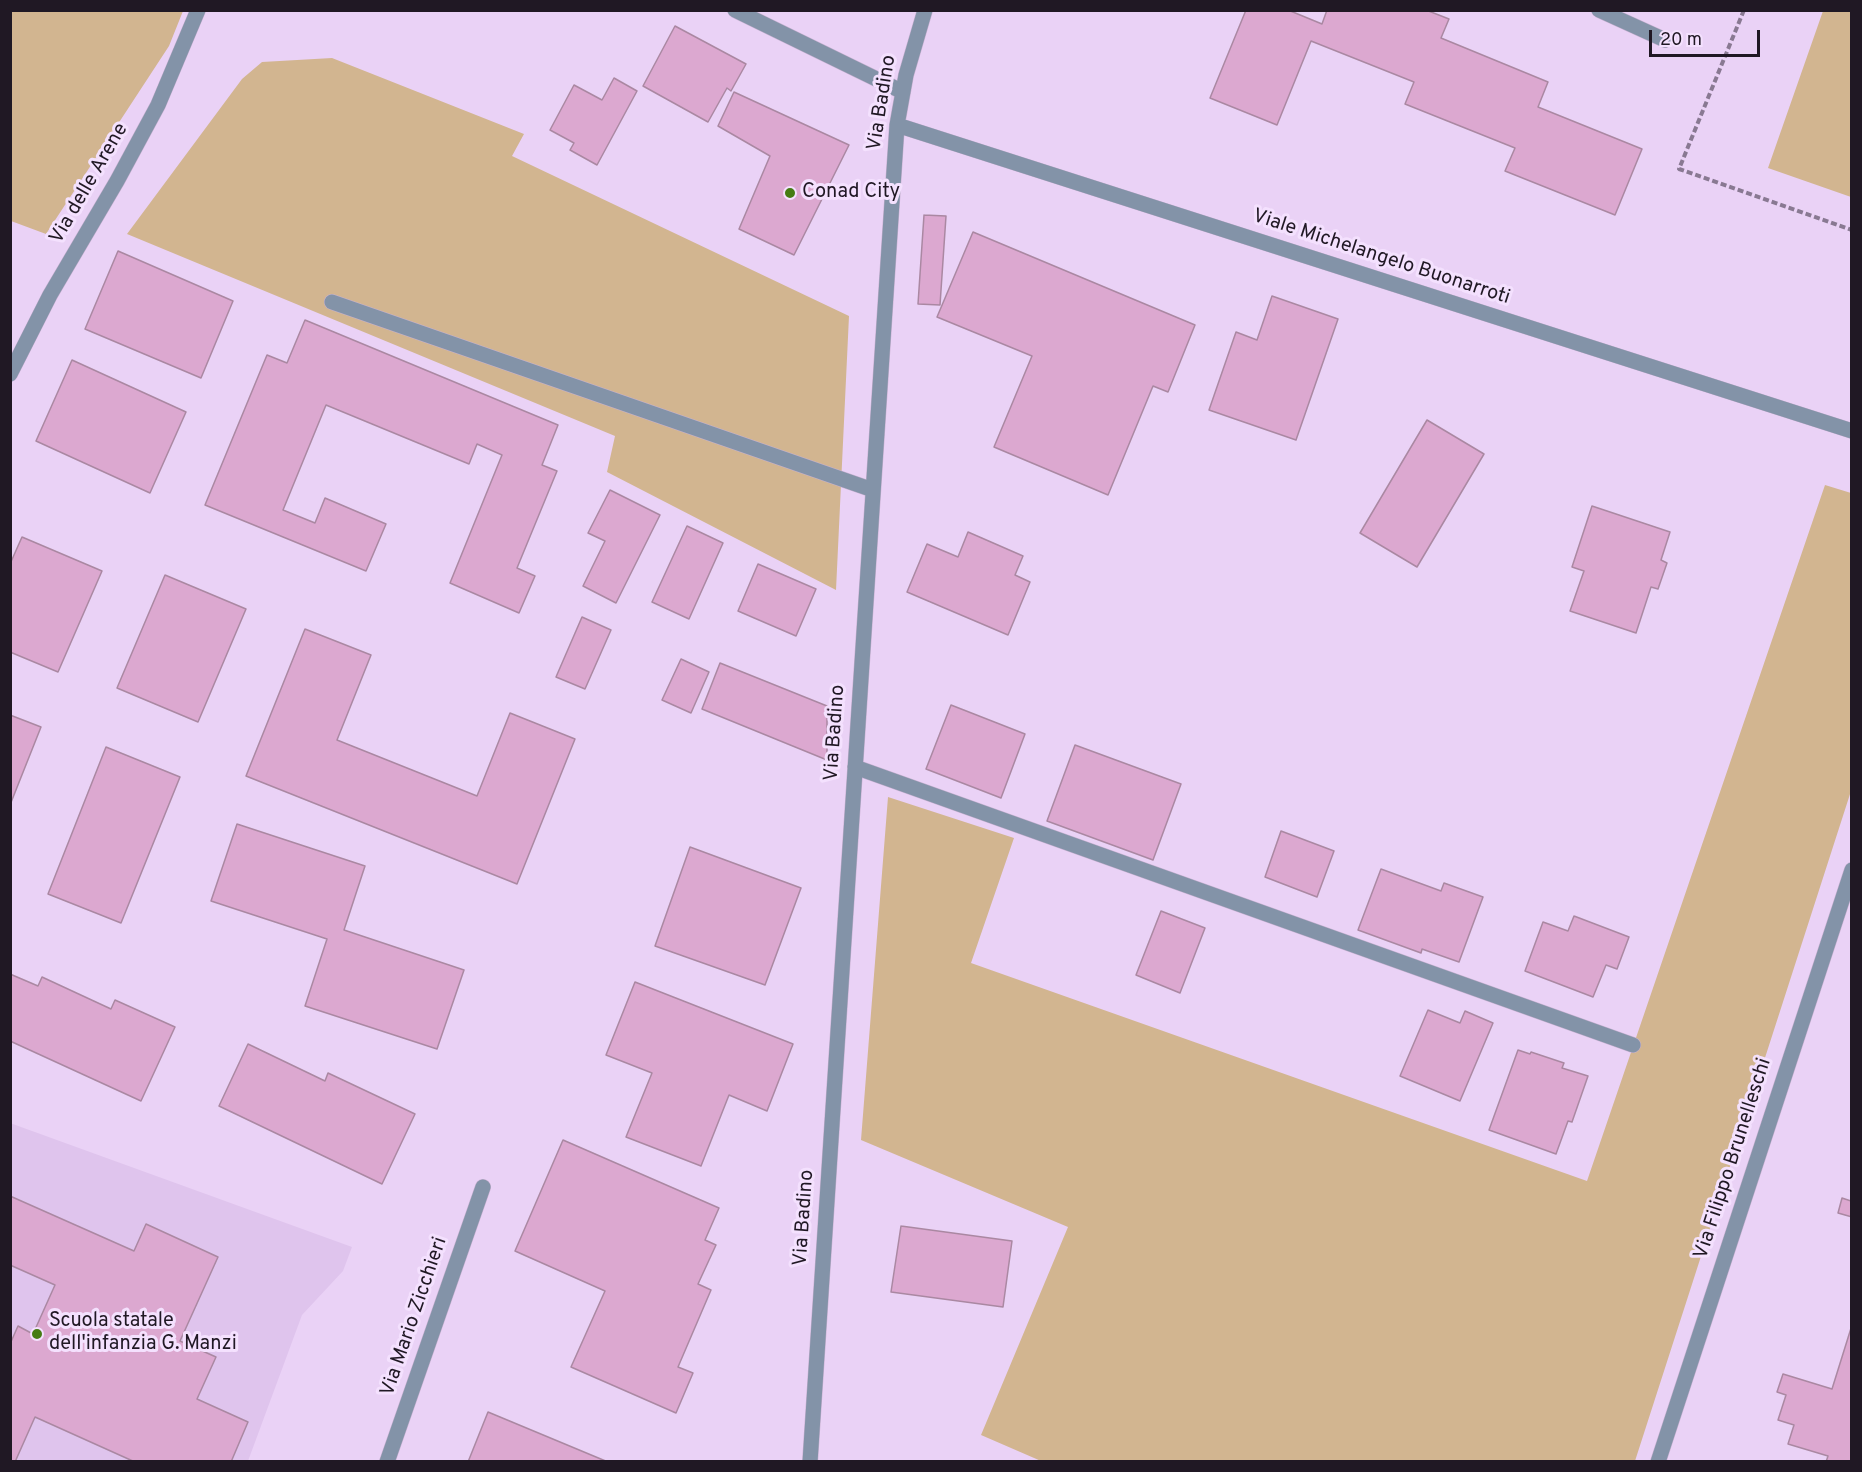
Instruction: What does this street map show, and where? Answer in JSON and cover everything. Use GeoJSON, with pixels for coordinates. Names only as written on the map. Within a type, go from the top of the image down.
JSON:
{"type":"FeatureCollection","features":[{"type":"Feature","properties":{"kind":"street","name":"Via delle Arene"},"geometry":{"type":"LineString","coordinates":[[10,374],[51,295],[158,105],[198,10]]}},
{"type":"Feature","properties":{"kind":"street"},"geometry":{"type":"LineString","coordinates":[[735,10],[903,92]]}},
{"type":"Feature","properties":{"kind":"street","name":"Via Badino"},"geometry":{"type":"LineString","coordinates":[[810,1461],[897,125],[903,92],[925,10]]}},
{"type":"Feature","properties":{"kind":"street"},"geometry":{"type":"LineString","coordinates":[[1599,10],[1665,40]]}},
{"type":"Feature","properties":{"kind":"street","name":"Viale Michelangelo Buonarroti"},"geometry":{"type":"LineString","coordinates":[[897,125],[1851,431]]}},
{"type":"Feature","properties":{"kind":"street"},"geometry":{"type":"LineString","coordinates":[[332,302],[873,489]]}},
{"type":"Feature","properties":{"kind":"street"},"geometry":{"type":"LineString","coordinates":[[855,767],[1633,1045]]}},
{"type":"Feature","properties":{"kind":"street","name":"Via Filippo Brunelleschi"},"geometry":{"type":"LineString","coordinates":[[1658,1461],[1851,870]]}},
{"type":"Feature","properties":{"kind":"street","name":"Via Mario Zicchieri"},"geometry":{"type":"LineString","coordinates":[[387,1461],[483,1187]]}},
{"type":"Feature","properties":{"kind":"path"},"geometry":{"type":"LineString","coordinates":[[1744,10],[1679,169],[1851,230]]}},
{"type":"Feature","properties":{"kind":"shaded area"},"geometry":{"type":"Polygon","coordinates":[[[10,11],[183,11],[169,46],[46,234],[11,221],[10,11]]]}},
{"type":"Feature","properties":{"kind":"shaded area"},"geometry":{"type":"Polygon","coordinates":[[[1823,11],[1851,11],[1851,197],[1768,168],[1823,11]]]}},
{"type":"Feature","properties":{"kind":"shaded area"},"geometry":{"type":"Polygon","coordinates":[[[332,58],[524,134],[512,156],[849,316],[836,590],[607,472],[615,436],[127,234],[242,79],[262,62],[332,58]]]}},
{"type":"Feature","properties":{"kind":"shaded area"},"geometry":{"type":"Polygon","coordinates":[[[1825,485],[1851,493],[1851,791],[1635,1461],[1041,1461],[981,1435],[1068,1227],[861,1140],[888,797],[1014,838],[971,963],[1587,1181],[1825,485]]]}},
{"type":"Feature","properties":{"kind":"shaded area"},"geometry":{"type":"Polygon","coordinates":[[[10,1123],[352,1247],[343,1271],[302,1315],[248,1461],[11,1461],[10,1123]]]}},
{"type":"Feature","properties":{"kind":"building"},"geometry":{"type":"Polygon","coordinates":[[[1246,10],[1288,10],[1322,24],[1327,10],[1426,10],[1449,19],[1441,38],[1548,82],[1538,107],[1642,149],[1615,215],[1505,171],[1515,148],[1405,104],[1414,82],[1311,41],[1277,125],[1210,98],[1246,10]]]}},
{"type":"Feature","properties":{"kind":"building"},"geometry":{"type":"Polygon","coordinates":[[[675,26],[746,64],[731,91],[727,88],[708,122],[643,86],[675,26]]]}},
{"type":"Feature","properties":{"kind":"building"},"geometry":{"type":"Polygon","coordinates":[[[614,78],[637,91],[597,165],[570,150],[574,143],[550,130],[574,85],[602,100],[614,78]]]}},
{"type":"Feature","properties":{"kind":"building","name":"Conad City"},"geometry":{"type":"Polygon","coordinates":[[[734,92],[849,145],[794,255],[739,229],[770,156],[718,126],[734,92]]]}},
{"type":"Feature","properties":{"kind":"building"},"geometry":{"type":"Polygon","coordinates":[[[924,215],[946,216],[940,305],[918,304],[924,215]]]}},
{"type":"Feature","properties":{"kind":"building"},"geometry":{"type":"Polygon","coordinates":[[[973,232],[1195,325],[1168,392],[1153,386],[1108,495],[994,447],[1032,356],[937,317],[973,232]]]}},
{"type":"Feature","properties":{"kind":"building"},"geometry":{"type":"Polygon","coordinates":[[[118,251],[233,301],[201,378],[85,329],[118,251]]]}},
{"type":"Feature","properties":{"kind":"building"},"geometry":{"type":"Polygon","coordinates":[[[1272,296],[1338,319],[1296,440],[1209,410],[1236,332],[1257,340],[1272,296]]]}},
{"type":"Feature","properties":{"kind":"building"},"geometry":{"type":"Polygon","coordinates":[[[305,320],[558,425],[542,465],[557,471],[517,568],[535,576],[519,613],[450,583],[502,455],[477,444],[469,464],[326,405],[283,510],[315,523],[325,498],[386,524],[366,571],[205,505],[267,355],[287,363],[305,320]]]}},
{"type":"Feature","properties":{"kind":"building"},"geometry":{"type":"Polygon","coordinates":[[[72,360],[186,412],[150,493],[36,441],[72,360]]]}},
{"type":"Feature","properties":{"kind":"building"},"geometry":{"type":"Polygon","coordinates":[[[1427,420],[1484,454],[1417,567],[1360,533],[1427,420]]]}},
{"type":"Feature","properties":{"kind":"building"},"geometry":{"type":"Polygon","coordinates":[[[610,490],[660,515],[616,603],[583,586],[605,541],[588,533],[610,490]]]}},
{"type":"Feature","properties":{"kind":"building"},"geometry":{"type":"Polygon","coordinates":[[[1592,506],[1670,532],[1661,560],[1667,563],[1658,589],[1651,587],[1636,633],[1570,611],[1584,571],[1572,567],[1592,506]]]}},
{"type":"Feature","properties":{"kind":"building"},"geometry":{"type":"Polygon","coordinates":[[[687,526],[723,543],[689,619],[652,602],[687,526]]]}},
{"type":"Feature","properties":{"kind":"building"},"geometry":{"type":"Polygon","coordinates":[[[968,532],[1023,556],[1015,575],[1030,582],[1008,635],[907,592],[927,544],[958,557],[968,532]]]}},
{"type":"Feature","properties":{"kind":"building"},"geometry":{"type":"Polygon","coordinates":[[[22,537],[102,571],[58,672],[10,652],[10,564],[22,537]]]}},
{"type":"Feature","properties":{"kind":"building"},"geometry":{"type":"Polygon","coordinates":[[[758,564],[816,589],[796,636],[738,611],[758,564]]]}},
{"type":"Feature","properties":{"kind":"building"},"geometry":{"type":"Polygon","coordinates":[[[165,575],[246,609],[198,722],[117,688],[165,575]]]}},
{"type":"Feature","properties":{"kind":"building"},"geometry":{"type":"Polygon","coordinates":[[[582,617],[611,630],[585,689],[556,677],[582,617]]]}},
{"type":"Feature","properties":{"kind":"building"},"geometry":{"type":"Polygon","coordinates":[[[305,629],[371,655],[337,740],[477,796],[510,713],[575,739],[517,884],[246,776],[305,629]]]}},
{"type":"Feature","properties":{"kind":"building"},"geometry":{"type":"Polygon","coordinates":[[[681,659],[709,672],[691,713],[662,700],[681,659]]]}},
{"type":"Feature","properties":{"kind":"building"},"geometry":{"type":"Polygon","coordinates":[[[720,663],[827,706],[827,760],[702,709],[720,663]]]}},
{"type":"Feature","properties":{"kind":"building"},"geometry":{"type":"Polygon","coordinates":[[[951,705],[1025,734],[1001,798],[926,769],[951,705]]]}},
{"type":"Feature","properties":{"kind":"building"},"geometry":{"type":"Polygon","coordinates":[[[10,715],[41,727],[10,805],[10,715]]]}},
{"type":"Feature","properties":{"kind":"building"},"geometry":{"type":"Polygon","coordinates":[[[1075,745],[1181,784],[1153,860],[1047,821],[1075,745]]]}},
{"type":"Feature","properties":{"kind":"building"},"geometry":{"type":"Polygon","coordinates":[[[106,747],[180,777],[121,923],[48,894],[106,747]]]}},
{"type":"Feature","properties":{"kind":"building"},"geometry":{"type":"Polygon","coordinates":[[[237,824],[365,866],[344,930],[464,970],[437,1049],[305,1006],[327,939],[211,901],[237,824]]]}},
{"type":"Feature","properties":{"kind":"building"},"geometry":{"type":"Polygon","coordinates":[[[1281,831],[1334,851],[1317,897],[1265,877],[1281,831]]]}},
{"type":"Feature","properties":{"kind":"building"},"geometry":{"type":"Polygon","coordinates":[[[690,847],[801,888],[765,985],[655,946],[690,847]]]}},
{"type":"Feature","properties":{"kind":"building"},"geometry":{"type":"Polygon","coordinates":[[[1381,869],[1441,891],[1444,883],[1483,897],[1459,962],[1422,949],[1421,953],[1358,930],[1381,869]]]}},
{"type":"Feature","properties":{"kind":"building"},"geometry":{"type":"Polygon","coordinates":[[[1161,911],[1205,928],[1180,993],[1136,975],[1161,911]]]}},
{"type":"Feature","properties":{"kind":"building"},"geometry":{"type":"Polygon","coordinates":[[[1574,916],[1629,937],[1617,969],[1606,965],[1593,997],[1525,971],[1543,922],[1568,931],[1574,916]]]}},
{"type":"Feature","properties":{"kind":"building"},"geometry":{"type":"Polygon","coordinates":[[[10,974],[38,986],[42,977],[111,1009],[115,1000],[175,1027],[141,1101],[10,1041],[10,974]]]}},
{"type":"Feature","properties":{"kind":"building"},"geometry":{"type":"Polygon","coordinates":[[[635,982],[793,1044],[767,1111],[729,1095],[701,1166],[626,1137],[652,1073],[606,1055],[635,982]]]}},
{"type":"Feature","properties":{"kind":"building"},"geometry":{"type":"Polygon","coordinates":[[[1428,1010],[1460,1023],[1465,1011],[1493,1023],[1460,1101],[1400,1076],[1428,1010]]]}},
{"type":"Feature","properties":{"kind":"building"},"geometry":{"type":"Polygon","coordinates":[[[248,1044],[325,1081],[328,1073],[415,1114],[382,1184],[219,1106],[248,1044]]]}},
{"type":"Feature","properties":{"kind":"building"},"geometry":{"type":"Polygon","coordinates":[[[1518,1050],[1564,1063],[1562,1068],[1588,1076],[1572,1122],[1568,1121],[1556,1154],[1489,1130],[1518,1050]]]}},
{"type":"Feature","properties":{"kind":"building"},"geometry":{"type":"Polygon","coordinates":[[[563,1140],[719,1208],[705,1240],[716,1245],[698,1284],[711,1290],[678,1367],[693,1373],[676,1413],[571,1367],[605,1291],[515,1251],[563,1140]]]}},
{"type":"Feature","properties":{"kind":"building"},"geometry":{"type":"Polygon","coordinates":[[[10,1196],[134,1251],[146,1224],[218,1257],[180,1341],[216,1357],[197,1399],[248,1422],[231,1462],[135,1462],[35,1417],[15,1462],[10,1462],[10,1344],[18,1326],[33,1334],[55,1285],[10,1265],[10,1196]]]}},
{"type":"Feature","properties":{"kind":"building"},"geometry":{"type":"Polygon","coordinates":[[[1842,1198],[1851,1201],[1852,1199],[1852,1217],[1838,1213],[1842,1198]]]}},
{"type":"Feature","properties":{"kind":"building"},"geometry":{"type":"Polygon","coordinates":[[[901,1226],[1012,1241],[1003,1307],[891,1292],[901,1226]]]}},
{"type":"Feature","properties":{"kind":"building"},"geometry":{"type":"Polygon","coordinates":[[[1852,1325],[1852,1462],[1826,1462],[1828,1456],[1788,1444],[1794,1425],[1778,1420],[1786,1395],[1777,1392],[1783,1374],[1832,1389],[1852,1325]]]}},
{"type":"Feature","properties":{"kind":"building"},"geometry":{"type":"Polygon","coordinates":[[[488,1412],[608,1462],[468,1462],[488,1412]]]}},
{"type":"Feature","properties":{"kind":"place","name":"Conad City"},"geometry":{"type":"Point","coordinates":[790,193]}},
{"type":"Feature","properties":{"kind":"place","name":"Scuola statale dell'infanzia G. Manzi"},"geometry":{"type":"Point","coordinates":[37,1334]}}]}
